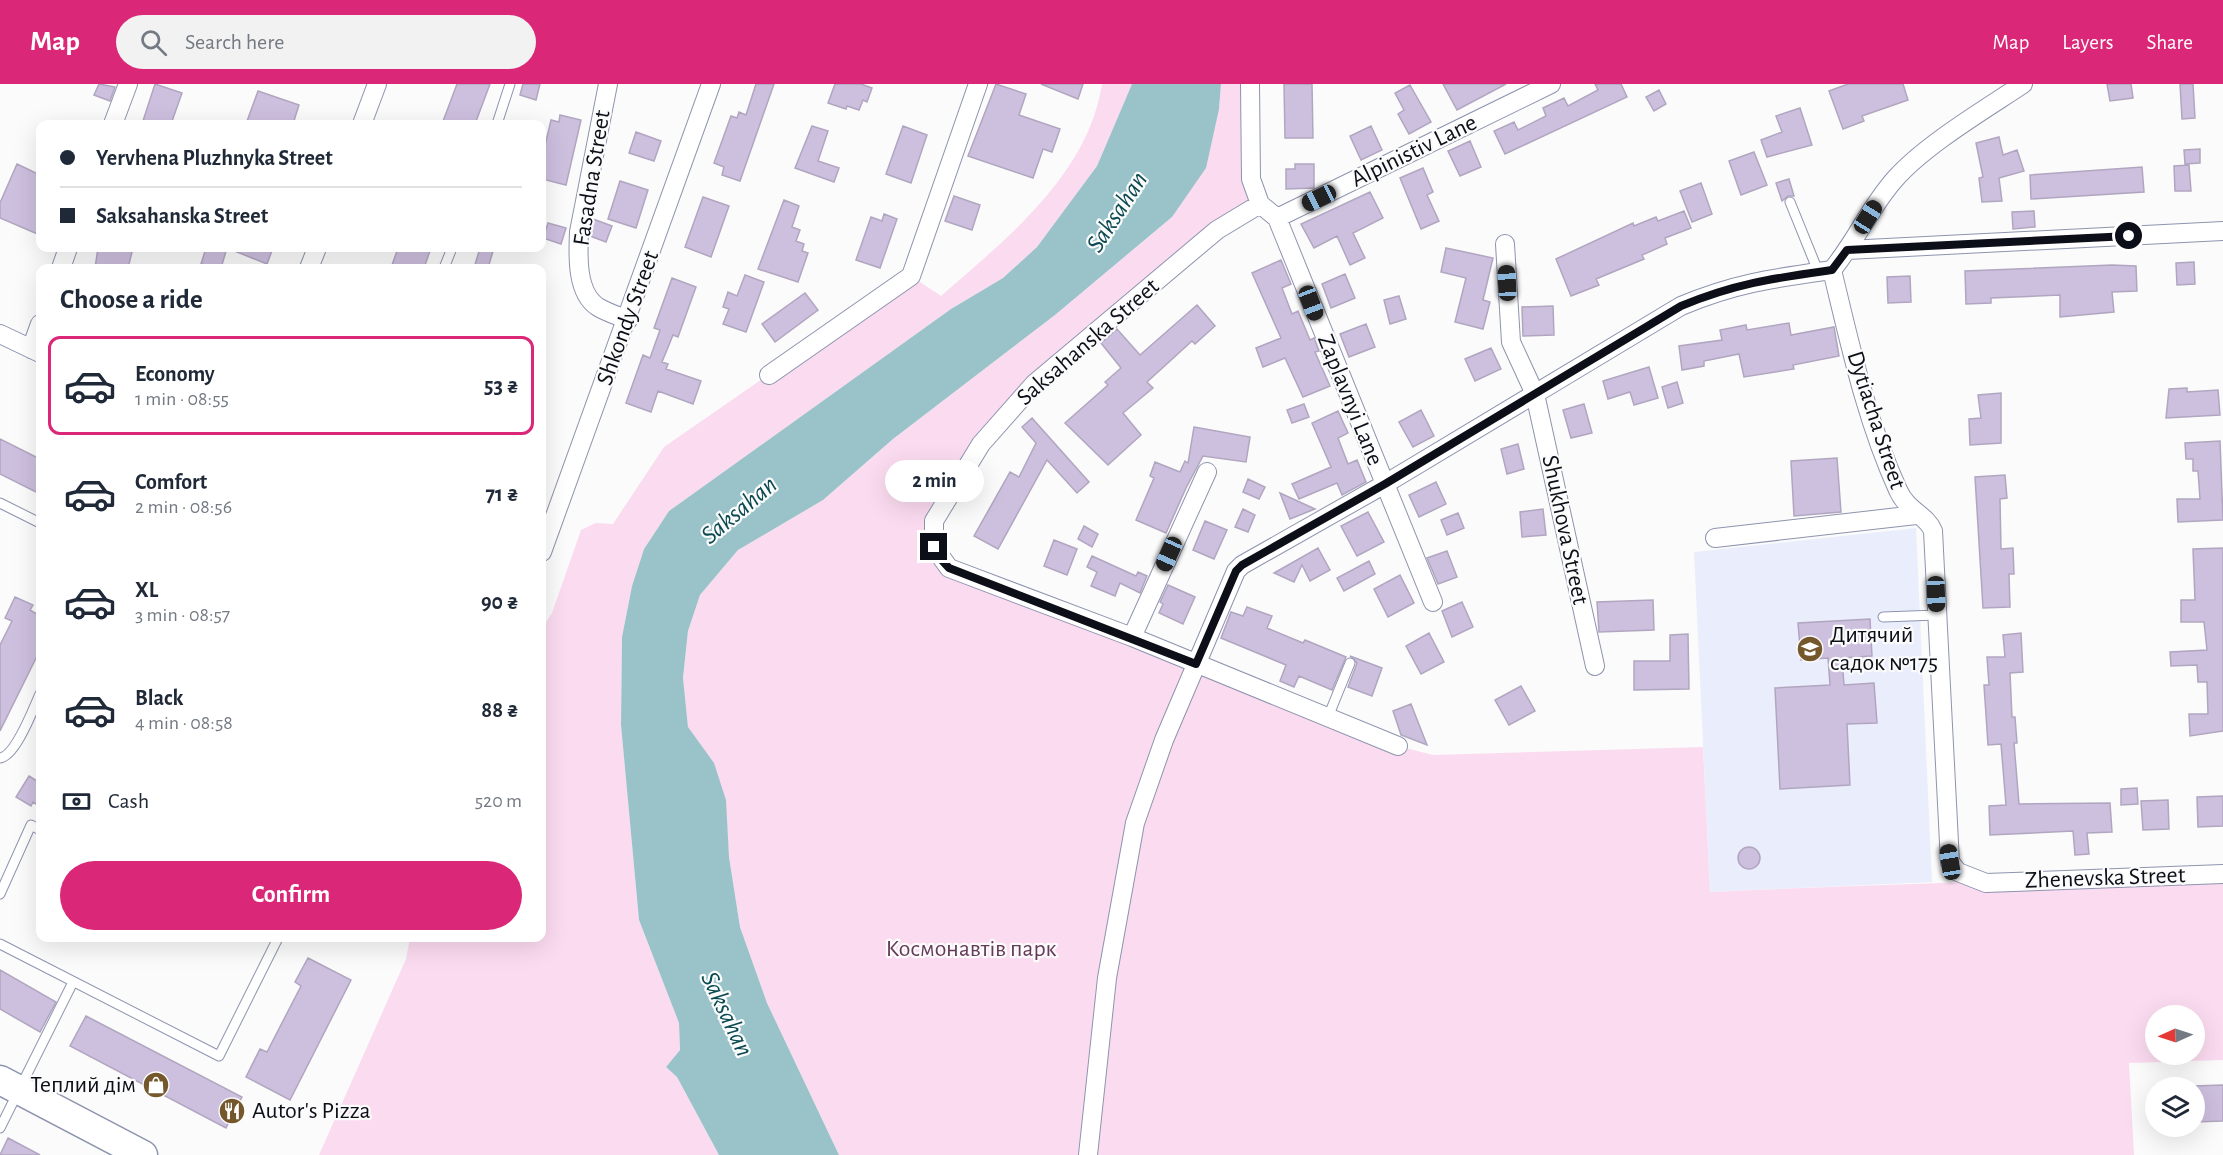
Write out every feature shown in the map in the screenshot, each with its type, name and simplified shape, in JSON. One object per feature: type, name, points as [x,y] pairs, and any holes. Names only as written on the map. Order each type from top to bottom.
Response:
[{"type":"main road","points":[[10,1085],[144,1155]]},
{"type":"street","points":[[114,120],[128,84]]},
{"type":"street","points":[[364,120],[377,84]]},
{"type":"street","name":"Fasadna Street","points":[[608,84],[579,232],[578,254],[586,296],[597,306],[628,320]]},
{"type":"street","name":"Shkondy Street","points":[[546,541],[628,320],[711,84]]},
{"type":"street","points":[[769,375],[911,276],[978,84]]},
{"type":"street","points":[[1250,84],[1251,179],[1260,204]]},
{"type":"street","name":"Alpinistiv Lane","points":[[1277,218],[1551,84]]},
{"type":"street","points":[[1088,1155],[1107,978],[1135,823],[1164,740],[1236,571],[1242,565],[1385,484],[1681,306],[1715,292],[1759,279],[1825,271],[1847,250],[1878,200],[1896,177],[1951,133],[2023,84]]},
{"type":"street","name":"Zaplavnyi Lane","points":[[1260,204],[1277,218],[1433,602]]},
{"type":"street","name":"Saksahanska Street","points":[[1260,204],[1217,230],[1034,384],[981,444],[934,521],[934,547],[938,556],[949,568],[1132,637],[1398,746]]},
{"type":"street","points":[[1847,250],[2223,231]]},
{"type":"street","name":"Shukhova Street","points":[[1505,244],[1511,342],[1535,394],[1594,666]]},
{"type":"street","name":"Dytiacha Street","points":[[1825,271],[1872,425],[1899,494],[1916,515],[1930,523],[1933,531],[1947,846],[1950,862],[1958,872],[1986,883]]},
{"type":"street","points":[[0,334],[36,351]]},
{"type":"street","points":[[1132,637],[1207,472]]},
{"type":"street","points":[[1715,538],[1916,515]]},
{"type":"street","name":"Zhenevska Street","points":[[1986,883],[2223,874]]},
{"type":"lane","points":[[498,120],[510,84]]},
{"type":"lane","points":[[1790,202],[1825,271]]},
{"type":"lane","points":[[0,503],[36,521]]},
{"type":"lane","points":[[1883,617],[1937,615]]},
{"type":"lane","points":[[1328,717],[1350,663]]},
{"type":"lane","points":[[0,758],[6,757],[13,749],[36,702]]},
{"type":"lane","points":[[0,894],[31,825],[36,828]]},
{"type":"lane","points":[[0,944],[219,1056],[277,942]]},
{"type":"lane","points":[[0,1128],[10,1085],[73,981]]},
{"type":"shaded area","name":"Дитячий садок №175","points":[[1916,528],[1932,882],[1710,892],[1694,552]]},
{"type":"green space","points":[[1102,84],[1132,84],[1097,166],[1037,247],[1003,278],[951,309],[669,511],[644,549],[632,586],[622,637],[621,725],[639,920],[679,1023],[680,1050],[666,1067],[677,1077],[719,1155],[319,1155],[406,959],[409,942],[546,942],[546,622],[552,613],[581,530],[596,523],[613,524],[664,447],[911,276],[941,296],[992,252],[1041,203],[1062,176],[1080,147],[1094,117]]},
{"type":"green space","name":"Космонавтів парк","points":[[1221,84],[1250,84],[1260,204],[1034,384],[934,521],[938,556],[1398,746],[1433,755],[1703,747],[1710,892],[2223,874],[2223,1060],[2205,1061],[2205,1005],[2145,1005],[2145,1062],[2129,1063],[2134,1155],[839,1155],[767,1003],[740,927],[729,857],[725,800],[688,727],[683,679],[688,631],[700,595],[738,550],[823,500],[893,439],[1055,315],[1172,217],[1219,109]]},
{"type":"water","name":"Saksahan","points":[[1132,84],[1221,84],[1219,109],[1206,168],[1172,217],[1055,315],[893,439],[823,500],[738,550],[700,595],[688,631],[683,678],[688,727],[714,763],[726,800],[729,857],[740,927],[767,1003],[839,1155],[719,1155],[677,1077],[666,1067],[680,1050],[679,1023],[639,920],[621,725],[622,637],[632,586],[644,549],[669,511],[951,309],[1003,278],[1037,247],[1097,166]]},
{"type":"building","points":[[99,84],[115,87],[110,101],[94,95]]},
{"type":"building","points":[[155,84],[182,93],[172,120],[143,120]]},
{"type":"building","points":[[457,84],[490,84],[476,120],[444,120]]},
{"type":"building","points":[[523,84],[540,84],[536,100],[520,95]]},
{"type":"building","points":[[756,84],[774,84],[740,181],[722,175],[724,167],[714,163],[731,116],[737,118],[739,112],[746,115]]},
{"type":"building","points":[[835,84],[861,84],[872,88],[867,102],[863,100],[859,110],[847,106],[846,109],[828,103]]},
{"type":"building","points":[[996,84],[1026,94],[1019,115],[1060,129],[1052,152],[1043,149],[1033,178],[968,156]]},
{"type":"building","points":[[1041,84],[1083,84],[1078,99]]},
{"type":"building","points":[[1284,84],[1312,84],[1313,138],[1285,138]]},
{"type":"building","points":[[1443,84],[1506,84],[1457,110]]},
{"type":"building","points":[[1595,84],[1621,84],[1627,97],[1505,154],[1494,131],[1514,122],[1518,130],[1546,116],[1543,108],[1564,98],[1568,106],[1598,90]]},
{"type":"building","points":[[1848,84],[1903,84],[1908,100],[1862,116],[1864,121],[1843,129],[1829,91]]},
{"type":"building","points":[[2107,84],[2131,84],[2133,98],[2110,101]]},
{"type":"building","points":[[2180,84],[2193,84],[2195,118],[2182,119]]},
{"type":"building","points":[[1410,85],[1431,122],[1409,134],[1398,114],[1404,110],[1395,93]]},
{"type":"building","points":[[1659,90],[1666,104],[1654,111],[1646,97]]},
{"type":"building","points":[[258,91],[299,105],[294,120],[247,120]]},
{"type":"building","points":[[1800,108],[1812,145],[1767,157],[1761,140],[1782,132],[1776,116]]},
{"type":"building","points":[[560,115],[581,120],[566,185],[546,180],[546,141],[551,120],[559,122]]},
{"type":"building","points":[[812,126],[828,131],[818,161],[839,168],[834,182],[795,168]]},
{"type":"building","points":[[903,126],[927,135],[911,183],[886,174]]},
{"type":"building","points":[[1371,126],[1382,150],[1361,160],[1350,136]]},
{"type":"building","points":[[636,132],[661,141],[654,161],[629,153]]},
{"type":"building","points":[[1999,137],[2003,155],[2017,150],[2024,171],[1999,178],[2002,201],[1982,202],[1979,178],[1983,177],[1976,143]]},
{"type":"building","points":[[1470,141],[1481,167],[1460,176],[1448,151]]},
{"type":"building","points":[[2200,149],[2200,163],[2185,164],[2184,150]]},
{"type":"building","points":[[1754,152],[1767,185],[1741,195],[1729,161]]},
{"type":"building","points":[[17,164],[36,173],[36,233],[0,218],[0,203]]},
{"type":"building","points":[[1295,164],[1314,164],[1314,188],[1286,189],[1286,169],[1295,169]]},
{"type":"building","points":[[2189,165],[2191,191],[2175,191],[2174,166]]},
{"type":"building","points":[[2142,167],[2144,192],[2031,199],[2030,175]]},
{"type":"building","points":[[1423,168],[1433,192],[1427,195],[1439,221],[1421,229],[1400,178]]},
{"type":"building","points":[[1789,179],[1794,196],[1788,196],[1782,201],[1776,183]]},
{"type":"building","points":[[620,181],[648,190],[636,228],[608,219]]},
{"type":"building","points":[[1701,183],[1712,214],[1692,222],[1680,191]]},
{"type":"building","points":[[1370,192],[1383,218],[1353,233],[1365,258],[1350,265],[1337,236],[1314,248],[1301,224]]},
{"type":"building","points":[[954,196],[980,205],[972,230],[945,221]]},
{"type":"building","points":[[703,197],[729,206],[711,257],[685,247]]},
{"type":"building","points":[[784,200],[799,206],[792,227],[800,230],[796,241],[804,244],[802,251],[808,253],[798,282],[758,269]]},
{"type":"building","points":[[1684,211],[1691,228],[1665,238],[1667,244],[1642,255],[1644,259],[1596,279],[1599,285],[1571,296],[1556,259],[1633,223],[1634,226],[1656,217],[1658,221]]},
{"type":"building","points":[[2034,211],[2035,227],[2013,229],[2012,212]]},
{"type":"building","points":[[884,214],[897,219],[880,268],[856,260],[871,217],[882,221]]},
{"type":"building","points":[[593,219],[612,226],[606,242],[590,236]]},
{"type":"building","points":[[548,223],[566,228],[561,244],[546,239]]},
{"type":"building","points":[[1446,248],[1493,258],[1483,300],[1490,302],[1483,329],[1455,322],[1466,278],[1441,272]]},
{"type":"building","points":[[97,252],[132,252],[129,264],[96,264]]},
{"type":"building","points":[[205,252],[226,252],[222,264],[201,264]]},
{"type":"building","points":[[237,252],[272,252],[267,264]]},
{"type":"building","points":[[397,252],[430,252],[425,264],[392,264]]},
{"type":"building","points":[[479,252],[493,252],[489,264],[475,264]]},
{"type":"building","points":[[1281,260],[1291,284],[1282,288],[1292,314],[1298,311],[1310,340],[1314,338],[1319,351],[1315,352],[1330,386],[1303,397],[1285,358],[1263,367],[1256,348],[1281,338],[1252,273]]},
{"type":"building","points":[[2194,262],[2195,284],[2177,285],[2176,263]]},
{"type":"building","points":[[2136,266],[2137,291],[2112,292],[2114,312],[2060,317],[2060,295],[1991,298],[1991,303],[1966,304],[1965,271]]},
{"type":"building","points":[[1345,274],[1355,298],[1331,308],[1322,284]]},
{"type":"building","points":[[745,275],[764,282],[746,332],[723,324],[729,309],[723,307],[728,292],[737,296]]},
{"type":"building","points":[[1910,276],[1911,302],[1888,303],[1887,277]]},
{"type":"building","points":[[672,278],[696,287],[678,337],[673,335],[662,362],[668,364],[666,369],[701,381],[693,404],[658,391],[651,412],[626,403],[643,355],[650,358],[660,330],[654,328]]},
{"type":"building","points":[[805,293],[818,310],[775,342],[762,324]]},
{"type":"building","points":[[1399,296],[1406,319],[1390,324],[1384,300]]},
{"type":"building","points":[[1197,305],[1215,326],[1195,344],[1192,341],[1147,382],[1153,388],[1123,413],[1141,435],[1108,465],[1065,423],[1108,385],[1105,382],[1121,368],[1101,343],[1117,329],[1140,355]]},
{"type":"building","points":[[1553,306],[1554,335],[1523,336],[1522,307]]},
{"type":"building","points":[[1789,323],[1791,335],[1834,327],[1839,356],[1793,365],[1794,369],[1744,377],[1739,354],[1704,361],[1704,366],[1682,370],[1679,346],[1722,340],[1720,330],[1746,325],[1747,330]]},
{"type":"building","points":[[1366,324],[1375,347],[1349,357],[1340,334]]},
{"type":"building","points":[[1491,348],[1501,369],[1475,381],[1465,359]]},
{"type":"building","points":[[1649,367],[1658,398],[1634,405],[1630,392],[1608,399],[1603,381]]},
{"type":"building","points":[[1677,382],[1683,403],[1668,408],[1662,387]]},
{"type":"building","points":[[2187,388],[2187,392],[2218,390],[2220,415],[2166,418],[2169,389]]},
{"type":"building","points":[[2001,393],[2001,443],[1970,445],[1969,419],[1981,418],[1978,395]]},
{"type":"building","points":[[1304,404],[1309,417],[1292,423],[1287,410]]},
{"type":"building","points":[[1584,404],[1592,433],[1571,438],[1563,410]]},
{"type":"building","points":[[1421,410],[1434,436],[1413,447],[1399,422]]},
{"type":"building","points":[[1338,411],[1348,433],[1338,438],[1348,464],[1357,460],[1366,482],[1342,495],[1337,483],[1299,499],[1292,484],[1331,467],[1312,423]]},
{"type":"building","points":[[1032,418],[1089,482],[1077,493],[1047,460],[998,549],[974,536],[1010,472],[1019,477],[1036,443],[1022,427]]},
{"type":"building","points":[[1194,427],[1250,437],[1246,462],[1203,456],[1166,533],[1136,520],[1154,478],[1150,476],[1155,462],[1180,472],[1185,461],[1188,463]]},
{"type":"building","points":[[0,439],[36,457],[36,492],[0,474]]},
{"type":"building","points":[[2220,441],[2223,520],[2178,522],[2177,499],[2200,499],[2198,471],[2193,471],[2193,459],[2186,459],[2185,443]]},
{"type":"building","points":[[1518,444],[1524,469],[1507,474],[1501,449]]},
{"type":"building","points":[[1837,458],[1841,512],[1794,516],[1791,461]]},
{"type":"building","points":[[2005,475],[2007,498],[2000,499],[2001,549],[2013,548],[2014,574],[2009,574],[2010,607],[1983,608],[1975,477]]},
{"type":"building","points":[[1248,479],[1265,487],[1259,499],[1243,492]]},
{"type":"building","points":[[1436,482],[1446,504],[1419,517],[1409,495]]},
{"type":"building","points":[[1280,493],[1315,509],[1290,519]]},
{"type":"building","points":[[1243,509],[1255,515],[1248,532],[1235,527]]},
{"type":"building","points":[[1543,509],[1546,535],[1522,537],[1520,512]]},
{"type":"building","points":[[1368,512],[1384,542],[1357,556],[1341,526]]},
{"type":"building","points":[[1458,513],[1464,528],[1447,535],[1441,520]]},
{"type":"building","points":[[1205,521],[1227,530],[1214,559],[1193,550]]},
{"type":"building","points":[[1084,526],[1098,534],[1092,547],[1078,539]]},
{"type":"building","points":[[1054,540],[1077,549],[1067,575],[1044,566]]},
{"type":"building","points":[[1318,548],[1330,570],[1310,581],[1302,565],[1294,582],[1274,573]]},
{"type":"building","points":[[2223,548],[2223,731],[2190,736],[2189,714],[2208,714],[2207,682],[2198,682],[2197,665],[2171,666],[2170,652],[2207,650],[2204,622],[2181,622],[2181,600],[2195,600],[2193,549]]},
{"type":"building","points":[[1447,551],[1457,577],[1438,584],[1427,558]]},
{"type":"building","points":[[1092,556],[1136,576],[1138,572],[1147,576],[1140,593],[1120,583],[1115,596],[1091,586],[1097,572],[1087,567]]},
{"type":"building","points":[[1369,561],[1375,574],[1344,591],[1337,578]]},
{"type":"building","points":[[1400,575],[1414,603],[1388,617],[1374,589]]},
{"type":"building","points":[[1168,585],[1195,597],[1183,624],[1159,613],[1163,604],[1160,602]]},
{"type":"building","points":[[15,597],[33,605],[30,610],[36,614],[36,658],[0,731],[0,645],[12,621],[5,618]]},
{"type":"building","points":[[1653,600],[1654,630],[1599,632],[1597,602]]},
{"type":"building","points":[[1462,602],[1473,627],[1452,637],[1442,611]]},
{"type":"building","points":[[1247,607],[1272,616],[1267,628],[1303,643],[1305,640],[1346,657],[1332,690],[1299,676],[1294,687],[1280,681],[1286,665],[1221,638],[1231,612],[1243,616]]},
{"type":"building","points":[[1870,619],[1872,656],[1842,658],[1844,685],[1874,683],[1877,723],[1847,724],[1850,785],[1780,789],[1775,688],[1830,685],[1828,658],[1801,660],[1798,623]]},
{"type":"building","points":[[1429,633],[1444,662],[1421,674],[1406,646]]},
{"type":"building","points":[[2021,633],[2023,672],[2010,673],[2012,717],[2015,717],[2017,743],[2014,743],[2019,804],[2110,803],[2112,832],[2087,833],[2089,854],[2075,855],[2073,831],[1990,835],[1989,806],[2006,805],[2001,744],[1988,745],[1984,685],[1989,685],[1987,657],[2005,657],[2003,635]]},
{"type":"building","points":[[1688,634],[1689,689],[1634,690],[1634,661],[1670,661],[1670,635]]},
{"type":"building","points":[[1350,656],[1382,668],[1372,696],[1348,687],[1357,663]]},
{"type":"building","points":[[1521,686],[1535,711],[1509,725],[1495,700]]},
{"type":"building","points":[[1411,704],[1427,745],[1401,735],[1393,711]]},
{"type":"building","points":[[29,776],[36,780],[36,804],[33,802],[31,806],[16,797]]},
{"type":"building","points":[[2137,788],[2138,804],[2121,805],[2121,789]]},
{"type":"building","points":[[2223,796],[2223,826],[2198,827],[2197,797]]},
{"type":"building","points":[[2168,800],[2169,829],[2143,830],[2141,801]]},
{"type":"building","points":[[1749,847],[1757,850],[1760,858],[1757,866],[1749,869],[1741,866],[1738,858],[1741,850]]},
{"type":"building","points":[[308,958],[351,980],[290,1100],[246,1077],[260,1049],[267,1052],[301,986],[295,982]]},
{"type":"building","points":[[0,970],[56,1002],[40,1032],[0,1009]]},
{"type":"building","points":[[86,1016],[242,1097],[226,1128],[70,1046]]},
{"type":"building","points":[[2223,1085],[2223,1121],[2205,1122],[2205,1086]]},
{"type":"building","points":[[8,1138],[40,1155],[0,1155]]},
{"type":"place","name":"Дитячий садок №175","points":[[1810,649]]},
{"type":"place","name":"Теплий дім","points":[[156,1085]]},
{"type":"place","name":"Autor's Pizza","points":[[232,1111]]},
{"type":"route","points":[[934,547],[938,556],[949,568],[1132,637],[1196,664],[1236,571],[1242,565],[1385,484],[1681,306],[1715,292],[1759,279],[1832,270],[1847,250],[2129,236]]}]
